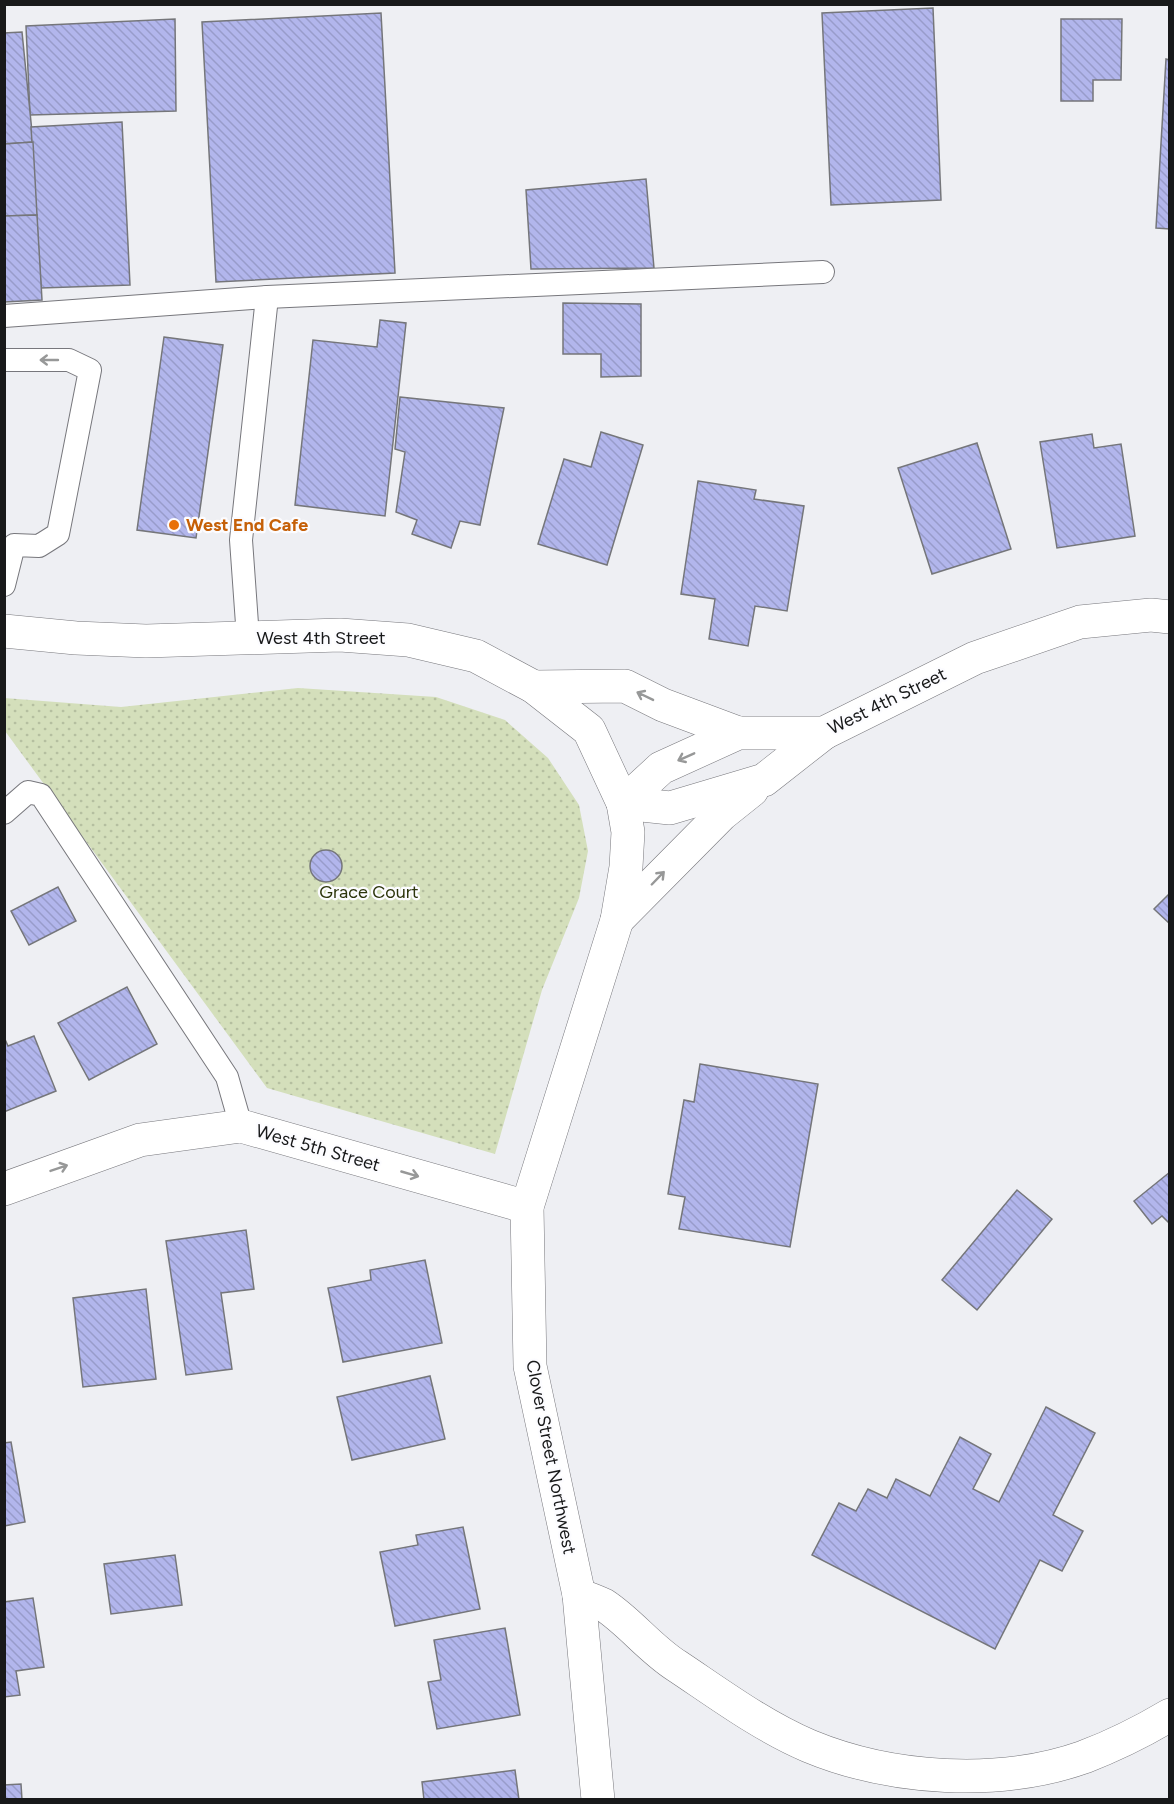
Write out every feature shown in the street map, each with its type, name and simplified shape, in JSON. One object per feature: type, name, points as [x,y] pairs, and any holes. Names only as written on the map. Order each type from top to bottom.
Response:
[{"type":"street","name":"West 4th Street","points":[[4,631],[76,638],[146,641],[340,635],[408,640],[476,656],[534,687],[589,730],[623,803],[661,768],[738,733],[824,733],[975,658],[1080,622],[1151,615],[1170,616]]},
{"type":"street","points":[[534,687],[625,686],[663,705],[738,733]]},
{"type":"street","points":[[617,920],[714,822],[824,733]]},
{"type":"street","points":[[623,803],[670,808],[764,780]]},
{"type":"street","name":"Clover Street Northwest","points":[[598,1800],[579,1595],[530,1366],[527,1207],[617,920],[626,867],[628,832],[623,803]]},
{"type":"street","name":"West 5th Street","points":[[4,1189],[140,1140],[242,1126],[527,1207]]},
{"type":"street","points":[[579,1595],[604,1606],[671,1663],[761,1720],[808,1745],[857,1763],[909,1772],[981,1775],[1034,1769],[1084,1757],[1170,1715]]},
{"type":"lane","points":[[4,316],[267,297],[824,272]]},
{"type":"lane","points":[[248,638],[241,540],[267,297]]},
{"type":"lane","points":[[4,360],[69,360],[90,370],[58,534],[39,546],[9,544],[4,585]]},
{"type":"lane","points":[[4,813],[28,792],[41,795],[227,1077],[242,1126]]},
{"type":"green space","name":"Grace Court","points":[[298,688],[436,697],[505,720],[548,758],[579,805],[588,851],[579,898],[542,990],[495,1154],[267,1088],[5,731],[4,698],[121,707]]},
{"type":"building","points":[[933,8],[941,200],[831,205],[822,13]]},
{"type":"building","points":[[381,13],[395,273],[216,282],[202,22]]},
{"type":"building","points":[[175,19],[176,111],[30,115],[26,26]]},
{"type":"building","points":[[1061,19],[1122,19],[1121,80],[1093,80],[1093,101],[1061,101]]},
{"type":"building","points":[[22,32],[33,142],[4,144],[4,33]]},
{"type":"building","points":[[1166,59],[1170,60],[1170,229],[1156,228]]},
{"type":"building","points":[[122,122],[130,285],[41,288],[31,127]]},
{"type":"building","points":[[33,142],[37,215],[4,216],[4,144]]},
{"type":"building","points":[[646,179],[654,268],[531,269],[526,190]]},
{"type":"building","points":[[37,215],[42,300],[4,302],[4,216]]},
{"type":"building","points":[[563,303],[641,304],[641,376],[601,377],[601,354],[563,354]]},
{"type":"building","points":[[380,320],[406,323],[385,516],[295,505],[313,340],[377,347]]},
{"type":"building","points":[[164,337],[223,345],[196,538],[137,530]]},
{"type":"building","points":[[400,397],[504,408],[480,525],[460,521],[451,548],[412,534],[417,520],[396,512],[405,452],[395,449]]},
{"type":"building","points":[[601,432],[643,445],[607,565],[538,544],[564,459],[591,467]]},
{"type":"building","points":[[1092,434],[1094,448],[1121,444],[1135,536],[1057,548],[1040,442]]},
{"type":"building","points":[[977,443],[1011,549],[932,574],[898,468]]},
{"type":"building","points":[[698,481],[756,490],[754,499],[804,506],[787,611],[755,606],[748,646],[709,639],[715,599],[681,594]]},
{"type":"building","points":[[326,850],[337,855],[342,866],[337,877],[326,882],[315,877],[310,866],[315,855]]},
{"type":"building","points":[[58,887],[76,921],[29,945],[11,911]]},
{"type":"building","points":[[1170,893],[1170,924],[1154,909]]},
{"type":"building","points":[[127,987],[157,1044],[89,1080],[58,1023]]},
{"type":"building","points":[[34,1036],[56,1091],[4,1112],[4,1037],[8,1046]]},
{"type":"building","points":[[700,1064],[818,1084],[790,1247],[679,1229],[685,1197],[668,1194],[684,1100],[694,1102]]},
{"type":"building","points":[[1170,1172],[1170,1224],[1162,1216],[1152,1224],[1134,1201]]},
{"type":"building","points":[[1017,1190],[1052,1219],[977,1310],[942,1280]]},
{"type":"building","points":[[246,1230],[254,1289],[221,1293],[232,1369],[186,1375],[166,1241]]},
{"type":"building","points":[[425,1260],[442,1343],[343,1362],[328,1288],[371,1280],[370,1270]]},
{"type":"building","points":[[146,1289],[156,1379],[83,1387],[73,1298]]},
{"type":"building","points":[[430,1376],[445,1439],[352,1460],[337,1397]]},
{"type":"building","points":[[1046,1407],[1095,1433],[1053,1515],[1083,1531],[1062,1571],[1040,1560],[995,1649],[812,1555],[839,1503],[856,1511],[868,1489],[887,1498],[896,1479],[930,1496],[960,1437],[991,1454],[973,1489],[999,1502]]},
{"type":"building","points":[[11,1442],[25,1522],[4,1526],[4,1443]]},
{"type":"building","points":[[463,1527],[480,1609],[395,1626],[380,1552],[418,1545],[416,1535]]},
{"type":"building","points":[[175,1555],[182,1605],[111,1614],[104,1564]]},
{"type":"building","points":[[33,1598],[44,1667],[16,1671],[20,1695],[4,1697],[4,1602]]},
{"type":"building","points":[[505,1628],[520,1715],[437,1729],[428,1682],[441,1680],[434,1640]]},
{"type":"building","points":[[515,1770],[519,1800],[424,1800],[422,1782]]},
{"type":"building","points":[[21,1784],[22,1800],[4,1800],[4,1785]]},
{"type":"place","name":"West End Cafe","points":[[174,525]]}]
